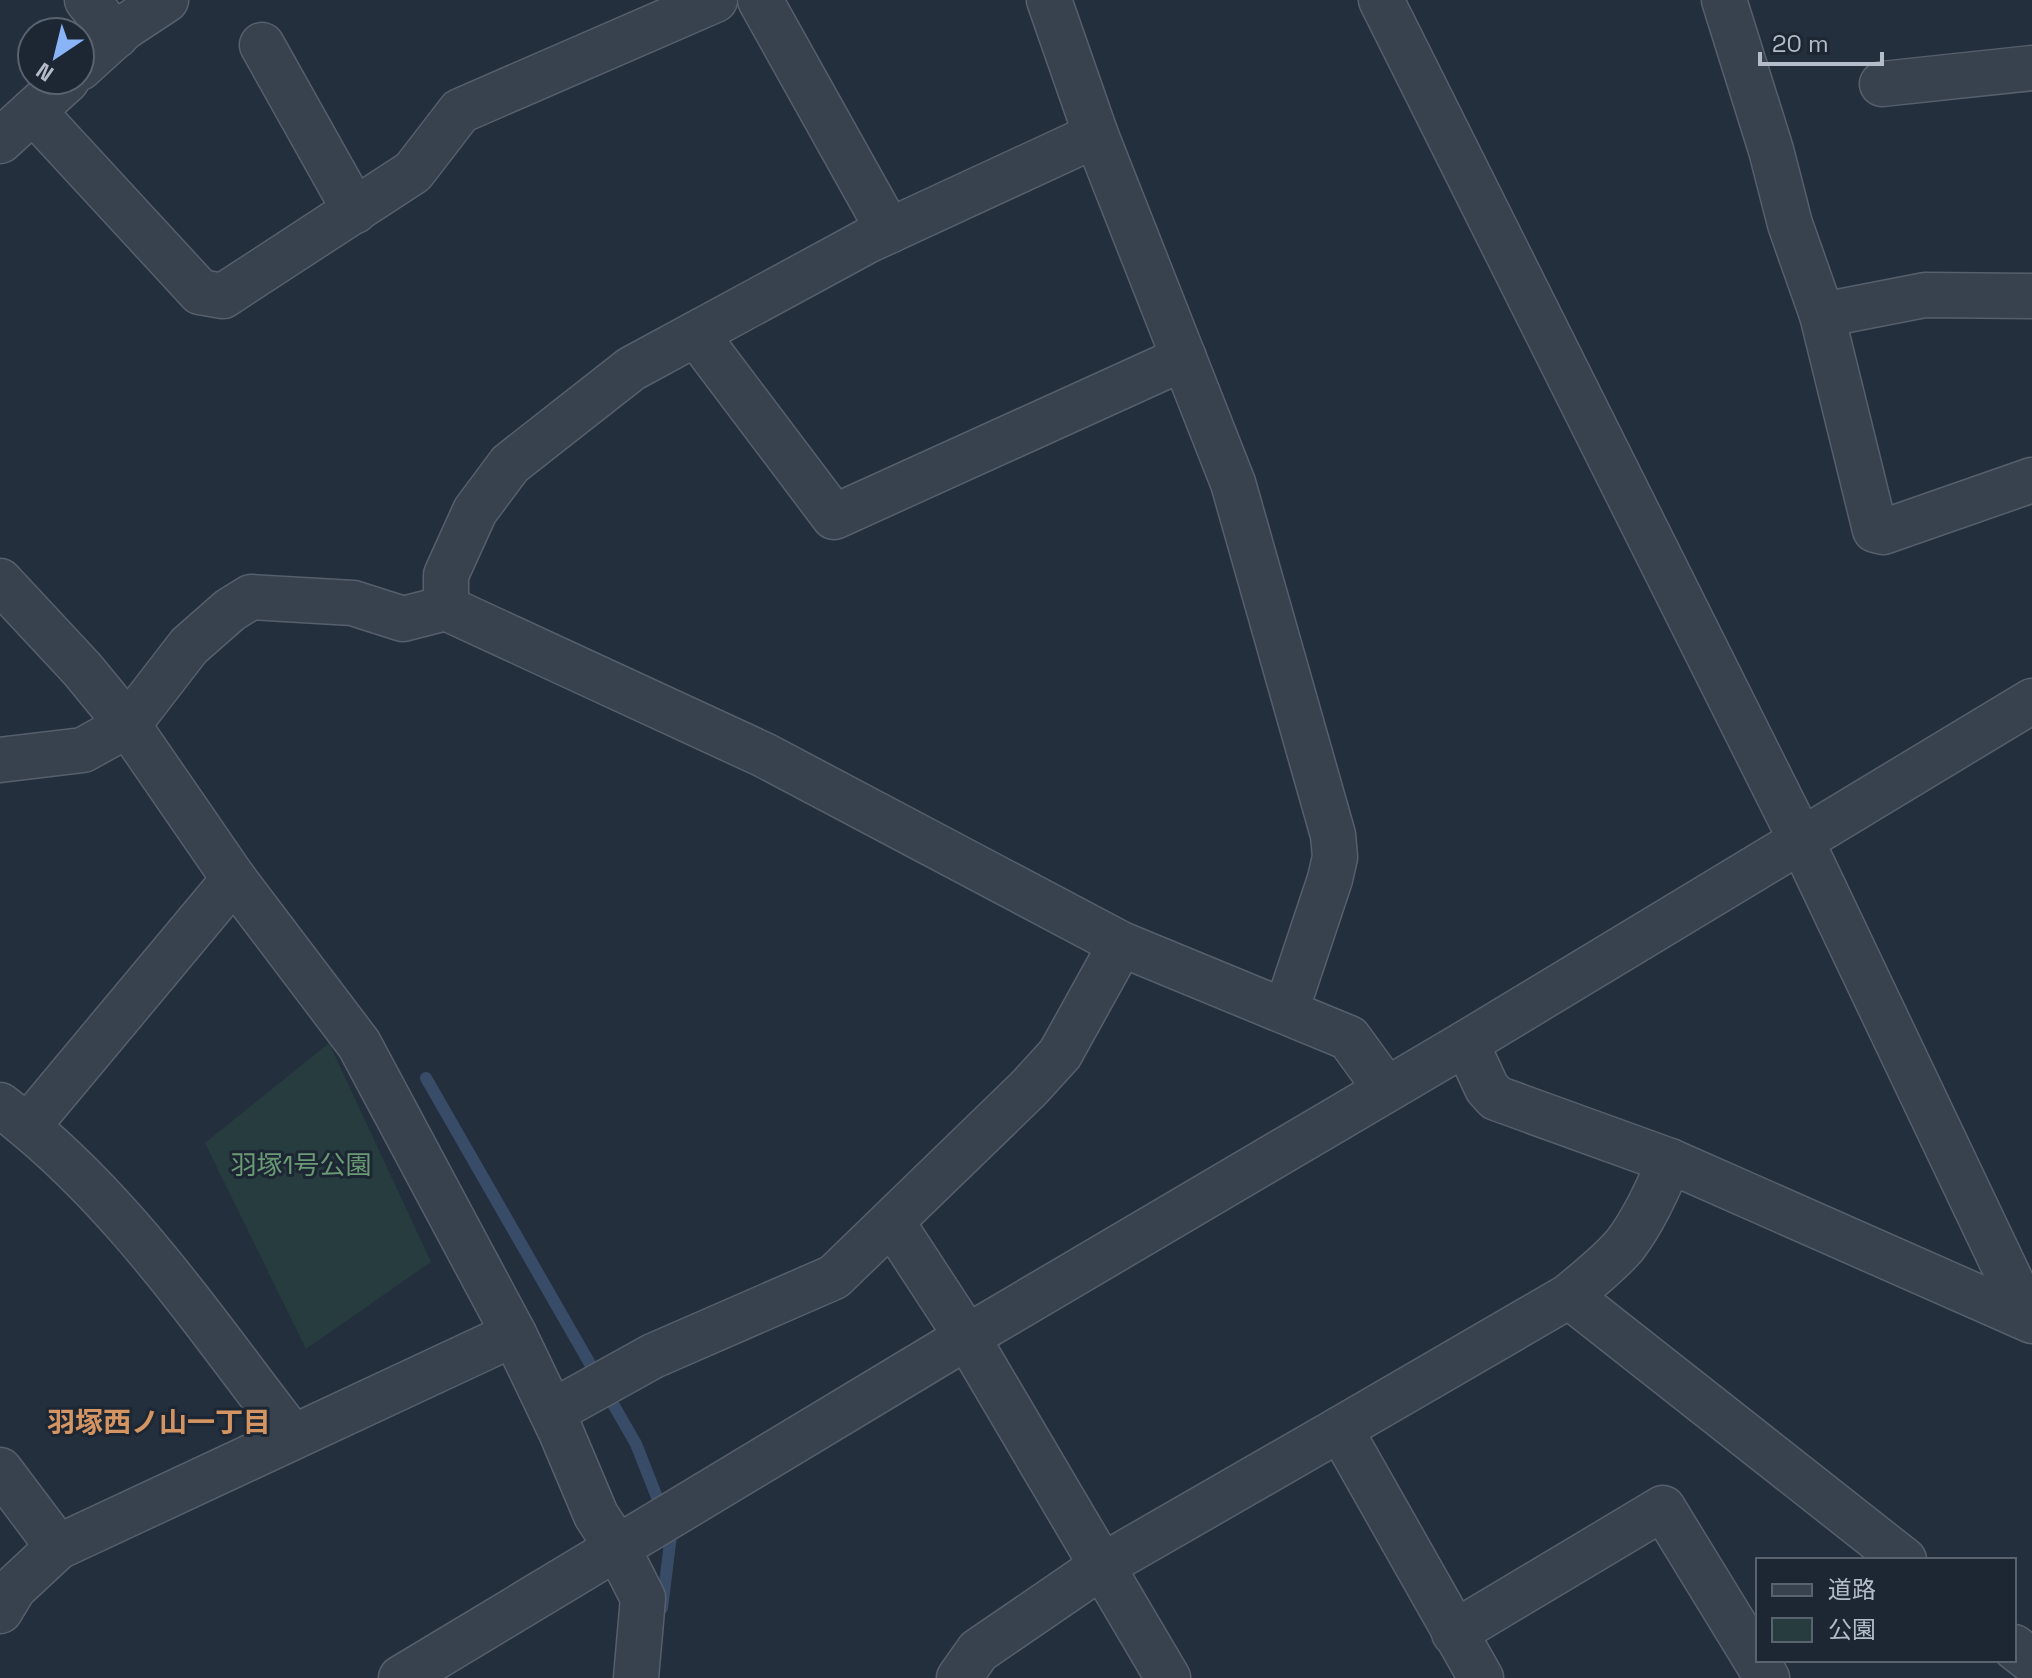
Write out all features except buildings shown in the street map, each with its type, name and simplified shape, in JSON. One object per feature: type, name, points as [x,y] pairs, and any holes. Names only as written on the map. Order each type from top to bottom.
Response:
[{"type":"street","points":[[87,0],[116,36]]},
{"type":"street","points":[[96,54],[166,0]]},
{"type":"street","points":[[33,111],[200,292],[223,296],[413,172],[460,111],[715,0]]},
{"type":"street","points":[[760,0],[889,231]]},
{"type":"street","points":[[1049,0],[1096,135],[1233,483],[1333,835],[1335,857],[1330,879],[1286,1011]]},
{"type":"street","points":[[1381,0],[1801,840],[2030,1319]]},
{"type":"street","points":[[1724,0],[1771,150],[1790,224],[1822,315],[1875,530],[1883,532],[2032,480]]},
{"type":"street","points":[[262,45],[355,211]]},
{"type":"street","points":[[1882,84],[2032,68]]},
{"type":"street","points":[[0,141],[49,96]]},
{"type":"street","points":[[446,608],[446,575],[475,511],[510,464],[631,369],[889,231],[1096,135]]},
{"type":"street","points":[[1822,315],[1925,295],[2032,296]]},
{"type":"street","points":[[696,334],[834,517],[1184,358]]},
{"type":"street","points":[[0,581],[82,669],[128,725],[234,879],[359,1044],[514,1334],[552,1412],[596,1515],[643,1598],[636,1678]]},
{"type":"street","points":[[0,760],[83,750],[128,725],[189,646],[230,610],[251,597],[353,603],[403,619],[446,608],[764,755],[1121,944],[1349,1038],[1386,1089]]},
{"type":"street","points":[[401,1678],[967,1337],[1466,1043],[2032,701]]},
{"type":"street","points":[[234,879],[14,1116],[121,1215],[293,1437]]},
{"type":"street","points":[[552,1412],[653,1356],[834,1277],[1029,1088],[1060,1054],[1121,944]]},
{"type":"street","points":[[1466,1043],[1487,1088],[1496,1098],[1670,1161],[2030,1319]]},
{"type":"street","points":[[959,1678],[978,1651],[1102,1566],[1569,1296],[1624,1245],[1651,1204],[1670,1161]]},
{"type":"street","points":[[892,1222],[967,1337],[1168,1678]]},
{"type":"street","points":[[1569,1296],[1901,1558]]},
{"type":"street","points":[[0,1611],[14,1588],[58,1547],[514,1334]]},
{"type":"street","points":[[1340,1429],[1481,1678]]},
{"type":"street","points":[[0,1470],[58,1547]]},
{"type":"street","points":[[1454,1633],[1663,1508],[1756,1660]]},
{"type":"street","points":[[2016,1649],[2032,1661]]},
{"type":"green space","name":"羽塚1号公園","points":[[329,1043],[431,1262],[306,1349],[205,1143]]},
{"type":"waterway","points":[[426,1078],[636,1444],[662,1510]]},
{"type":"waterway","points":[[662,1608],[671,1535],[668,1527]]},
{"type":"district","name":"羽塚西ノ山一丁目","points":[[159,1422]]}]
